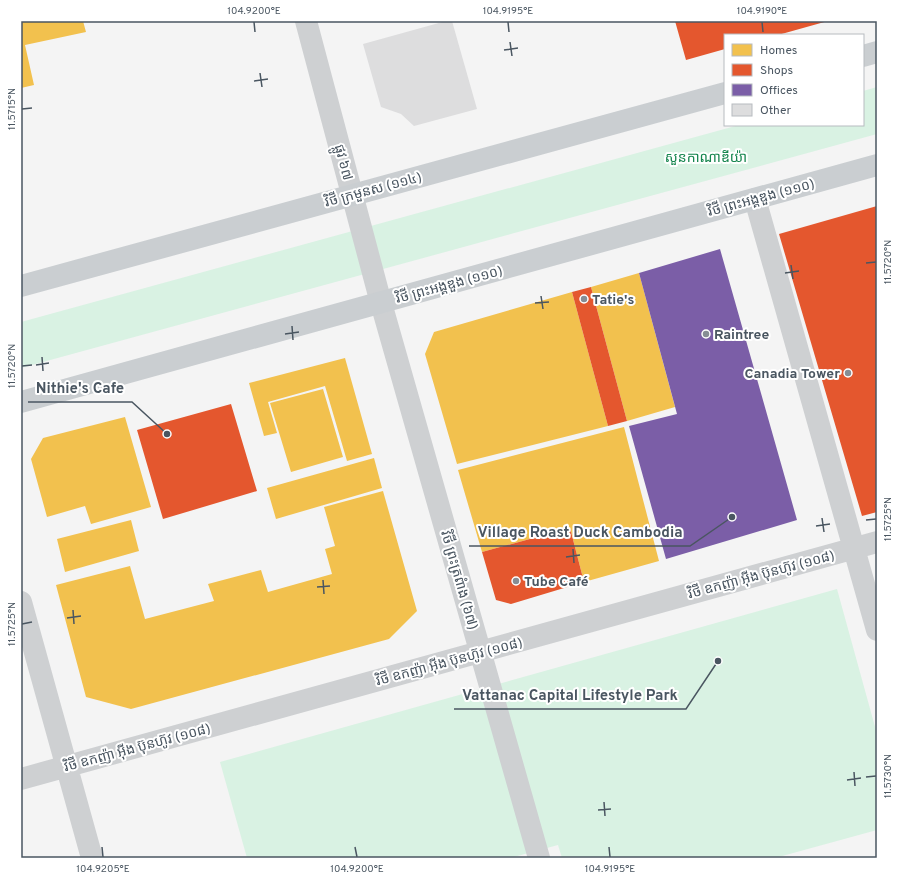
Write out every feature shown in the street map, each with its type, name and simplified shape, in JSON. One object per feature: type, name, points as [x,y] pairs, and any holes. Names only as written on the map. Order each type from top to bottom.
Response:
[{"type":"main road","points":[[864,56],[877,52]]},
{"type":"main road","name":"វិថី ក្រមួនស (១១៤)","points":[[21,286],[724,93]]},
{"type":"main road","name":"វិថី ព្រះអង្គឌួង (១១០)","points":[[21,402],[877,165]]},
{"type":"street","name":"ផ្លូវ ៦៧","points":[[306,21],[381,303]]},
{"type":"street","points":[[755,199],[877,630]]},
{"type":"street","name":"វិថី ព្រះត្រពំាង (៦៧)","points":[[381,303],[539,858]]},
{"type":"street","name":"វិថី ឧកញ៉ា អ៊ីង ប៊ុនហ៊ូវ (១០៨)","points":[[21,779],[877,542]]},
{"type":"street","points":[[21,602],[92,858]]},
{"type":"green space","name":"សួនកាណាឌីយ៉ា","points":[[877,87],[877,134],[21,368],[21,322],[735,126],[864,126],[864,91]]},
{"type":"green space","points":[[837,589],[877,734],[877,830],[775,858],[562,858],[558,845],[510,858],[247,858],[220,762]]},
{"type":"building: Homes","points":[[21,21],[83,21],[86,32],[25,45],[34,85],[21,88]]},
{"type":"building: Homes","points":[[639,273],[675,407],[627,421],[591,287]]},
{"type":"building: Homes","points":[[572,292],[608,426],[457,464],[425,354],[434,332]]},
{"type":"building: Homes","points":[[345,358],[372,454],[347,461],[325,386],[268,402],[277,433],[264,436],[249,383]]},
{"type":"building: Homes","points":[[323,389],[343,457],[291,472],[270,403]]},
{"type":"building: Homes","points":[[125,417],[151,507],[91,524],[85,506],[47,517],[31,459],[43,438]]},
{"type":"building: Homes","points":[[624,427],[659,561],[584,582],[570,528],[482,552],[458,470]]},
{"type":"building: Homes","points":[[374,458],[382,488],[276,519],[267,488]]},
{"type":"building: Homes","points":[[383,491],[417,611],[389,639],[131,709],[86,697],[56,585],[130,566],[145,619],[214,601],[208,584],[261,570],[268,592],[332,574],[325,549],[335,546],[324,507]]},
{"type":"building: Homes","points":[[131,520],[139,551],[65,572],[57,539]]},
{"type":"building: Shops","points":[[675,21],[828,21],[782,34],[724,34],[724,49],[686,60]]},
{"type":"building: Shops","name":"Canadia Tower","points":[[877,206],[877,512],[862,516],[779,234]]},
{"type":"building: Shops","points":[[591,287],[627,421],[608,426],[572,292]]},
{"type":"building: Shops","points":[[231,404],[257,491],[163,519],[137,430]]},
{"type":"building: Shops","points":[[570,528],[584,582],[511,604],[496,600],[482,552]]},
{"type":"building: Offices","points":[[720,249],[797,520],[666,559],[629,426],[677,414],[639,273]]},
{"type":"building: Other","points":[[446,21],[452,21],[477,109],[414,126],[401,114],[381,107],[363,44]]},
{"type":"place","name":"Tatie's","points":[[584,299]]},
{"type":"place","name":"Raintree","points":[[706,334]]},
{"type":"place","name":"Canadia Tower","points":[[848,373]]},
{"type":"place","name":"Nithie's Cafe","points":[[167,434]]},
{"type":"place","name":"Village Roast Duck Cambodia","points":[[732,517]]},
{"type":"place","name":"Tube Café","points":[[516,581]]},
{"type":"place","name":"Vattanac Capital Lifestyle Park","points":[[718,661]]}]
